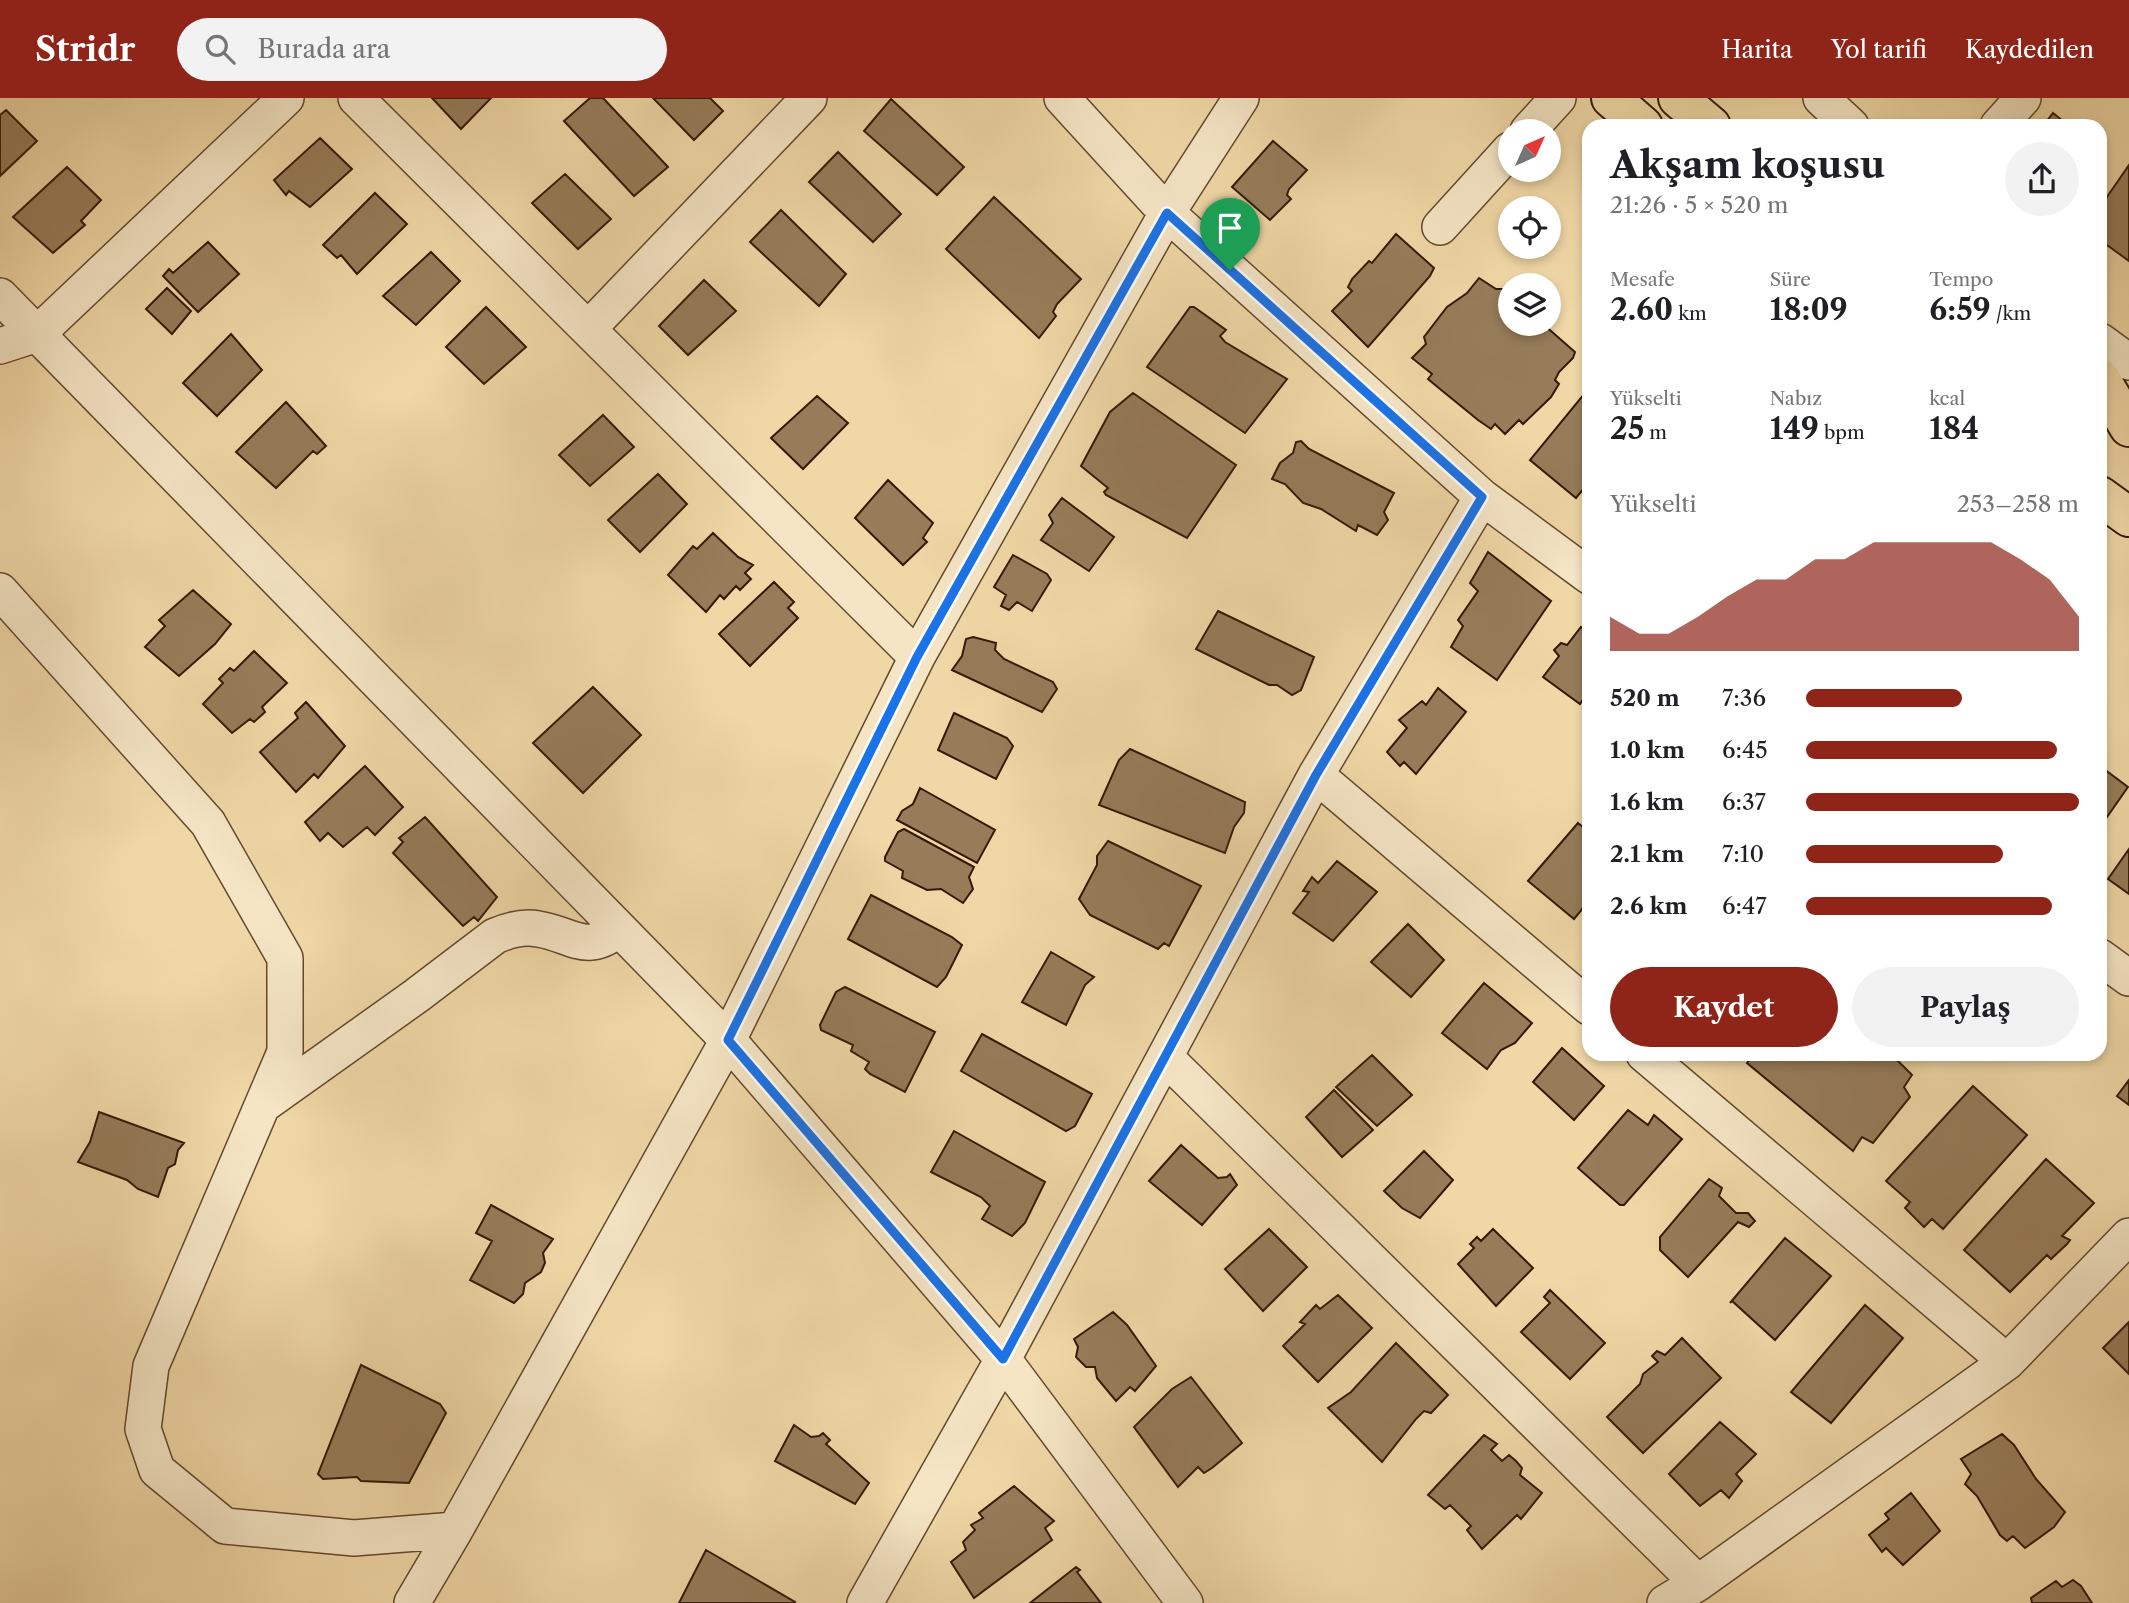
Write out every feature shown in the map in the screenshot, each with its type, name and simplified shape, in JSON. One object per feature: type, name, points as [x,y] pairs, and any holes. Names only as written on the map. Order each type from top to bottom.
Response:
[{"type":"highway","points":[[1611,98],[1635,119]]},
{"type":"highway","points":[[1678,98],[1703,119]]},
{"type":"highway","points":[[2107,390],[2129,427]]},
{"type":"highway","points":[[2107,431],[2129,446]]},
{"type":"highway","points":[[2107,501],[2129,517]]},
{"type":"street","points":[[0,346],[37,334],[286,98]]},
{"type":"street","points":[[356,98],[917,657]]},
{"type":"street","points":[[588,329],[809,98]]},
{"type":"street","points":[[1062,98],[1167,213],[1482,497],[1582,571]]},
{"type":"street","points":[[412,1603],[455,1531],[728,1040],[917,657],[1167,213],[1241,98]]},
{"type":"street","points":[[1539,119],[1558,98]]},
{"type":"street","points":[[1821,98],[1844,119]]},
{"type":"street","points":[[2004,119],[2023,98]]},
{"type":"street","points":[[1440,227],[1498,163]]},
{"type":"street","points":[[0,296],[728,1040],[1003,1359],[1185,1603]]},
{"type":"street","points":[[2107,346],[2129,362]]},
{"type":"street","points":[[865,1603],[1003,1359],[1316,775],[1482,497]]},
{"type":"street","points":[[0,591],[208,823],[285,958],[285,1052],[151,1366],[143,1429],[157,1470],[225,1526],[354,1538],[455,1531]]},
{"type":"street","points":[[1316,775],[1582,1001]]},
{"type":"street","points":[[262,1105],[416,996],[495,936],[509,930],[536,928],[588,943],[599,941],[619,929]]},
{"type":"street","points":[[2107,962],[2129,978]]},
{"type":"street","points":[[1165,1056],[1698,1583]]},
{"type":"street","points":[[1652,1061],[2007,1362]]},
{"type":"street","points":[[1665,1603],[1698,1583],[2007,1362],[2129,1236]]},
{"type":"building","points":[[432,98],[491,98],[461,129]]},
{"type":"building","points":[[590,98],[603,98],[668,167],[634,196],[564,121]]},
{"type":"building","points":[[653,98],[710,98],[723,111],[694,140]]},
{"type":"building","points":[[891,99],[964,167],[937,195],[864,131]]},
{"type":"building","points":[[6,110],[37,141],[0,176],[0,115]]},
{"type":"building","points":[[2053,113],[2060,119],[2048,119]]},
{"type":"building","points":[[320,138],[352,169],[310,207],[289,191],[286,195],[274,180]]},
{"type":"building","points":[[1273,141],[1307,170],[1289,189],[1287,195],[1291,199],[1270,220],[1232,187]]},
{"type":"building","points":[[838,152],[901,214],[873,242],[809,182]]},
{"type":"building","points":[[2129,165],[2129,261],[2107,245],[2107,197]]},
{"type":"building","points":[[67,167],[101,200],[81,221],[85,225],[53,253],[13,217]]},
{"type":"building","points":[[565,174],[611,219],[578,249],[532,203]]},
{"type":"building","points":[[375,193],[407,224],[357,274],[341,255],[337,258],[323,245]]},
{"type":"building","points":[[994,197],[1081,279],[1057,304],[1053,312],[1056,316],[1039,338],[946,249]]},
{"type":"building","points":[[781,210],[846,274],[819,306],[750,242]]},
{"type":"building","points":[[1396,234],[1434,268],[1368,347],[1332,311],[1352,291],[1348,287],[1352,279],[1369,261],[1372,263]]},
{"type":"building","points":[[208,242],[239,274],[198,312],[163,276],[169,269],[173,273]]},
{"type":"building","points":[[431,252],[460,281],[416,325],[383,296]]},
{"type":"building","points":[[1479,278],[1498,289],[1498,336],[1557,336],[1575,352],[1573,358],[1559,372],[1555,380],[1559,384],[1551,397],[1523,424],[1519,420],[1505,434],[1495,424],[1491,429],[1478,420],[1440,389],[1428,379],[1432,374],[1412,358],[1426,344],[1424,337],[1447,307],[1467,293]]},
{"type":"building","points":[[704,280],[736,311],[688,355],[659,326]]},
{"type":"building","points":[[167,288],[191,311],[172,334],[146,309]]},
{"type":"building","points":[[486,307],[526,347],[484,384],[446,347]]},
{"type":"building","points":[[1190,307],[1194,307],[1226,330],[1220,336],[1225,342],[1287,379],[1245,433],[1147,367]]},
{"type":"building","points":[[231,334],[262,370],[217,416],[183,383]]},
{"type":"building","points":[[1133,393],[1236,465],[1187,538],[1106,495],[1104,492],[1108,488],[1081,466],[1110,412]]},
{"type":"building","points":[[817,396],[848,423],[803,469],[771,438]]},
{"type":"building","points":[[1582,397],[1582,491],[1576,498],[1530,460]]},
{"type":"building","points":[[286,402],[326,446],[317,454],[313,451],[276,488],[236,452]]},
{"type":"building","points":[[603,415],[634,447],[590,486],[559,455]]},
{"type":"building","points":[[1301,441],[1309,449],[1394,493],[1384,512],[1388,520],[1377,535],[1358,525],[1356,531],[1321,509],[1303,503],[1285,484],[1272,479],[1280,463],[1293,453],[1296,442]]},
{"type":"building","points":[[658,474],[687,504],[640,552],[608,520]]},
{"type":"building","points":[[888,480],[933,523],[923,538],[927,542],[903,565],[855,518]]},
{"type":"building","points":[[1062,498],[1114,537],[1089,571],[1041,540],[1053,523],[1049,515]]},
{"type":"building","points":[[713,533],[738,557],[753,565],[745,573],[751,579],[740,590],[736,586],[724,599],[720,595],[706,612],[668,575],[693,546],[697,549]]},
{"type":"building","points":[[1488,552],[1551,601],[1497,680],[1451,647],[1463,626],[1458,620],[1478,591],[1470,583]]},
{"type":"building","points":[[1013,555],[1047,574],[1051,580],[1032,611],[1017,602],[1009,610],[1001,606],[1006,595],[994,587]]},
{"type":"building","points":[[774,582],[794,602],[788,608],[798,618],[750,666],[719,634]]},
{"type":"building","points":[[193,590],[231,624],[215,644],[179,676],[145,647],[165,626],[159,620]]},
{"type":"building","points":[[1218,611],[1314,657],[1301,690],[1292,695],[1277,685],[1269,685],[1196,649]]},
{"type":"building","points":[[1582,628],[1580,704],[1543,677],[1559,656],[1554,650],[1561,643],[1567,645]]},
{"type":"building","points":[[973,637],[996,643],[995,650],[1004,659],[1053,682],[1057,689],[1042,712],[952,670],[962,656],[966,639]]},
{"type":"building","points":[[254,651],[287,683],[262,707],[265,712],[254,722],[250,719],[232,733],[203,704],[223,683],[219,679],[230,668],[234,671]]},
{"type":"building","points":[[593,687],[641,735],[583,793],[533,743]]},
{"type":"building","points":[[1438,688],[1466,712],[1416,774],[1404,762],[1400,766],[1387,752],[1407,728],[1399,720],[1422,701],[1426,705]]},
{"type":"building","points":[[306,702],[345,746],[318,778],[314,774],[296,792],[260,752],[298,718],[295,713]]},
{"type":"building","points":[[954,713],[1007,738],[1013,746],[996,779],[938,750]]},
{"type":"building","points":[[1130,749],[1245,802],[1244,813],[1234,827],[1225,853],[1099,805],[1119,760]]},
{"type":"building","points":[[365,766],[403,807],[375,835],[367,827],[343,847],[328,833],[320,841],[305,822]]},
{"type":"building","points":[[2107,771],[2128,787],[2107,817]]},
{"type":"building","points":[[920,788],[995,830],[977,863],[897,820],[902,811],[913,804]]},
{"type":"building","points":[[425,817],[497,897],[478,921],[474,917],[463,926],[393,853],[403,842],[399,838]]},
{"type":"building","points":[[1578,823],[1582,826],[1582,909],[1574,919],[1528,881]]},
{"type":"building","points":[[904,829],[974,867],[969,877],[973,889],[963,903],[941,889],[927,890],[902,878],[903,871],[885,861],[898,832]]},
{"type":"building","points":[[1108,841],[1201,886],[1169,946],[1164,943],[1158,949],[1090,915],[1079,899],[1097,865],[1097,856]]},
{"type":"building","points":[[2129,849],[2129,894],[2108,879]]},
{"type":"building","points":[[1337,861],[1377,892],[1333,941],[1293,913],[1309,892],[1303,891],[1312,877],[1318,883]]},
{"type":"building","points":[[871,895],[952,937],[962,945],[946,977],[937,987],[848,939]]},
{"type":"building","points":[[1408,924],[1444,960],[1411,997],[1371,962]]},
{"type":"building","points":[[1051,952],[1094,977],[1085,985],[1066,1025],[1022,1002]]},
{"type":"building","points":[[1484,983],[1532,1023],[1515,1043],[1501,1050],[1487,1069],[1442,1033]]},
{"type":"building","points":[[845,987],[935,1032],[905,1092],[870,1074],[865,1069],[869,1062],[851,1051],[853,1045],[821,1030],[820,1025],[836,992]]},
{"type":"building","points":[[982,1034],[1092,1094],[1075,1126],[1066,1131],[961,1071]]},
{"type":"building","points":[[1562,1048],[1604,1086],[1574,1120],[1533,1082]]},
{"type":"building","points":[[1372,1055],[1412,1095],[1377,1126],[1336,1087]]},
{"type":"building","points":[[1898,1061],[1912,1075],[1904,1087],[1910,1097],[1873,1143],[1862,1137],[1853,1151],[1747,1063]]},
{"type":"building","points":[[2129,1080],[2129,1105],[2117,1096]]},
{"type":"building","points":[[1973,1086],[2027,1135],[1943,1229],[1932,1219],[1924,1227],[1905,1208],[1910,1202],[1886,1181]]},
{"type":"building","points":[[1334,1090],[1373,1130],[1342,1157],[1306,1117]]},
{"type":"building","points":[[1628,1110],[1648,1125],[1654,1115],[1682,1139],[1624,1205],[1620,1205],[1578,1168]]},
{"type":"building","points":[[99,1112],[184,1143],[178,1150],[175,1164],[168,1168],[158,1197],[138,1189],[127,1180],[78,1162],[90,1142]]},
{"type":"building","points":[[954,1131],[1045,1182],[1025,1223],[1012,1236],[982,1219],[990,1206],[981,1197],[931,1172]]},
{"type":"building","points":[[1181,1145],[1218,1178],[1230,1174],[1237,1185],[1202,1225],[1149,1181]]},
{"type":"building","points":[[1424,1151],[1453,1180],[1420,1218],[1402,1208],[1384,1191]]},
{"type":"building","points":[[2046,1159],[2094,1203],[2062,1236],[2070,1240],[2067,1244],[2051,1259],[2047,1255],[2010,1292],[1964,1250]]},
{"type":"building","points":[[1709,1179],[1722,1188],[1719,1196],[1736,1213],[1748,1213],[1755,1221],[1749,1227],[1738,1222],[1688,1277],[1660,1250],[1660,1237]]},
{"type":"building","points":[[491,1205],[553,1239],[543,1253],[545,1263],[541,1272],[525,1283],[523,1294],[514,1303],[470,1280],[492,1241],[476,1233]]},
{"type":"building","points":[[1269,1229],[1307,1267],[1263,1311],[1225,1269]]},
{"type":"building","points":[[1493,1229],[1533,1268],[1496,1306],[1458,1264],[1474,1248],[1470,1244],[1477,1237],[1481,1241]]},
{"type":"building","points":[[1785,1238],[1831,1276],[1775,1340],[1732,1301],[1730,1303]]},
{"type":"building","points":[[1550,1290],[1605,1343],[1570,1379],[1521,1332],[1550,1303],[1544,1297]]},
{"type":"building","points":[[1338,1295],[1372,1328],[1318,1382],[1283,1346],[1305,1324],[1300,1322],[1316,1305],[1320,1309]]},
{"type":"building","points":[[1865,1305],[1903,1338],[1831,1423],[1791,1392]]},
{"type":"building","points":[[1113,1312],[1127,1325],[1156,1366],[1135,1391],[1130,1387],[1116,1401],[1097,1378],[1095,1367],[1086,1367],[1076,1357],[1078,1347],[1074,1339]]},
{"type":"building","points":[[2129,1322],[2129,1374],[2103,1348]]},
{"type":"building","points":[[1682,1338],[1721,1378],[1643,1453],[1607,1417],[1640,1384],[1643,1374],[1658,1362],[1652,1356],[1657,1351],[1665,1355]]},
{"type":"building","points":[[1396,1343],[1448,1395],[1431,1413],[1424,1411],[1416,1419],[1382,1462],[1328,1408],[1351,1392]]},
{"type":"building","points":[[361,1365],[440,1404],[446,1413],[409,1483],[361,1481],[357,1477],[323,1479],[318,1474]]},
{"type":"building","points":[[1191,1377],[1242,1443],[1204,1473],[1198,1467],[1178,1487],[1134,1427],[1172,1389]]},
{"type":"building","points":[[1720,1422],[1756,1454],[1736,1474],[1742,1481],[1729,1498],[1721,1490],[1700,1506],[1669,1474]]},
{"type":"building","points":[[794,1425],[811,1437],[823,1433],[830,1440],[826,1444],[869,1483],[855,1504],[775,1461]]},
{"type":"building","points":[[2002,1434],[2014,1445],[2036,1479],[2065,1512],[2054,1527],[2025,1548],[2013,1536],[2007,1541],[2000,1535],[1977,1496],[1965,1484],[1971,1474],[1961,1459]]},
{"type":"building","points":[[1484,1435],[1497,1444],[1491,1450],[1502,1461],[1509,1455],[1522,1468],[1520,1475],[1542,1493],[1521,1519],[1517,1515],[1482,1549],[1467,1530],[1471,1526],[1450,1505],[1445,1509],[1428,1495]]},
{"type":"building","points":[[1014,1486],[1054,1521],[1045,1528],[1052,1540],[974,1598],[951,1562],[966,1550],[963,1542],[975,1530],[971,1525],[983,1518],[979,1513]]},
{"type":"building","points":[[1911,1493],[1940,1531],[1903,1565],[1886,1548],[1882,1552],[1869,1535],[1889,1519],[1885,1514]]},
{"type":"building","points":[[706,1550],[795,1602],[679,1603]]},
{"type":"building","points":[[1076,1567],[1101,1603],[1030,1603]]},
{"type":"building","points":[[2073,1580],[2081,1586],[2092,1603],[2032,1603],[2031,1598],[2056,1581],[2062,1587]]},
{"type":"route","points":[[1167,213],[1230,270],[1482,497],[1316,775],[1003,1359],[728,1040],[917,657],[1167,213]]}]
